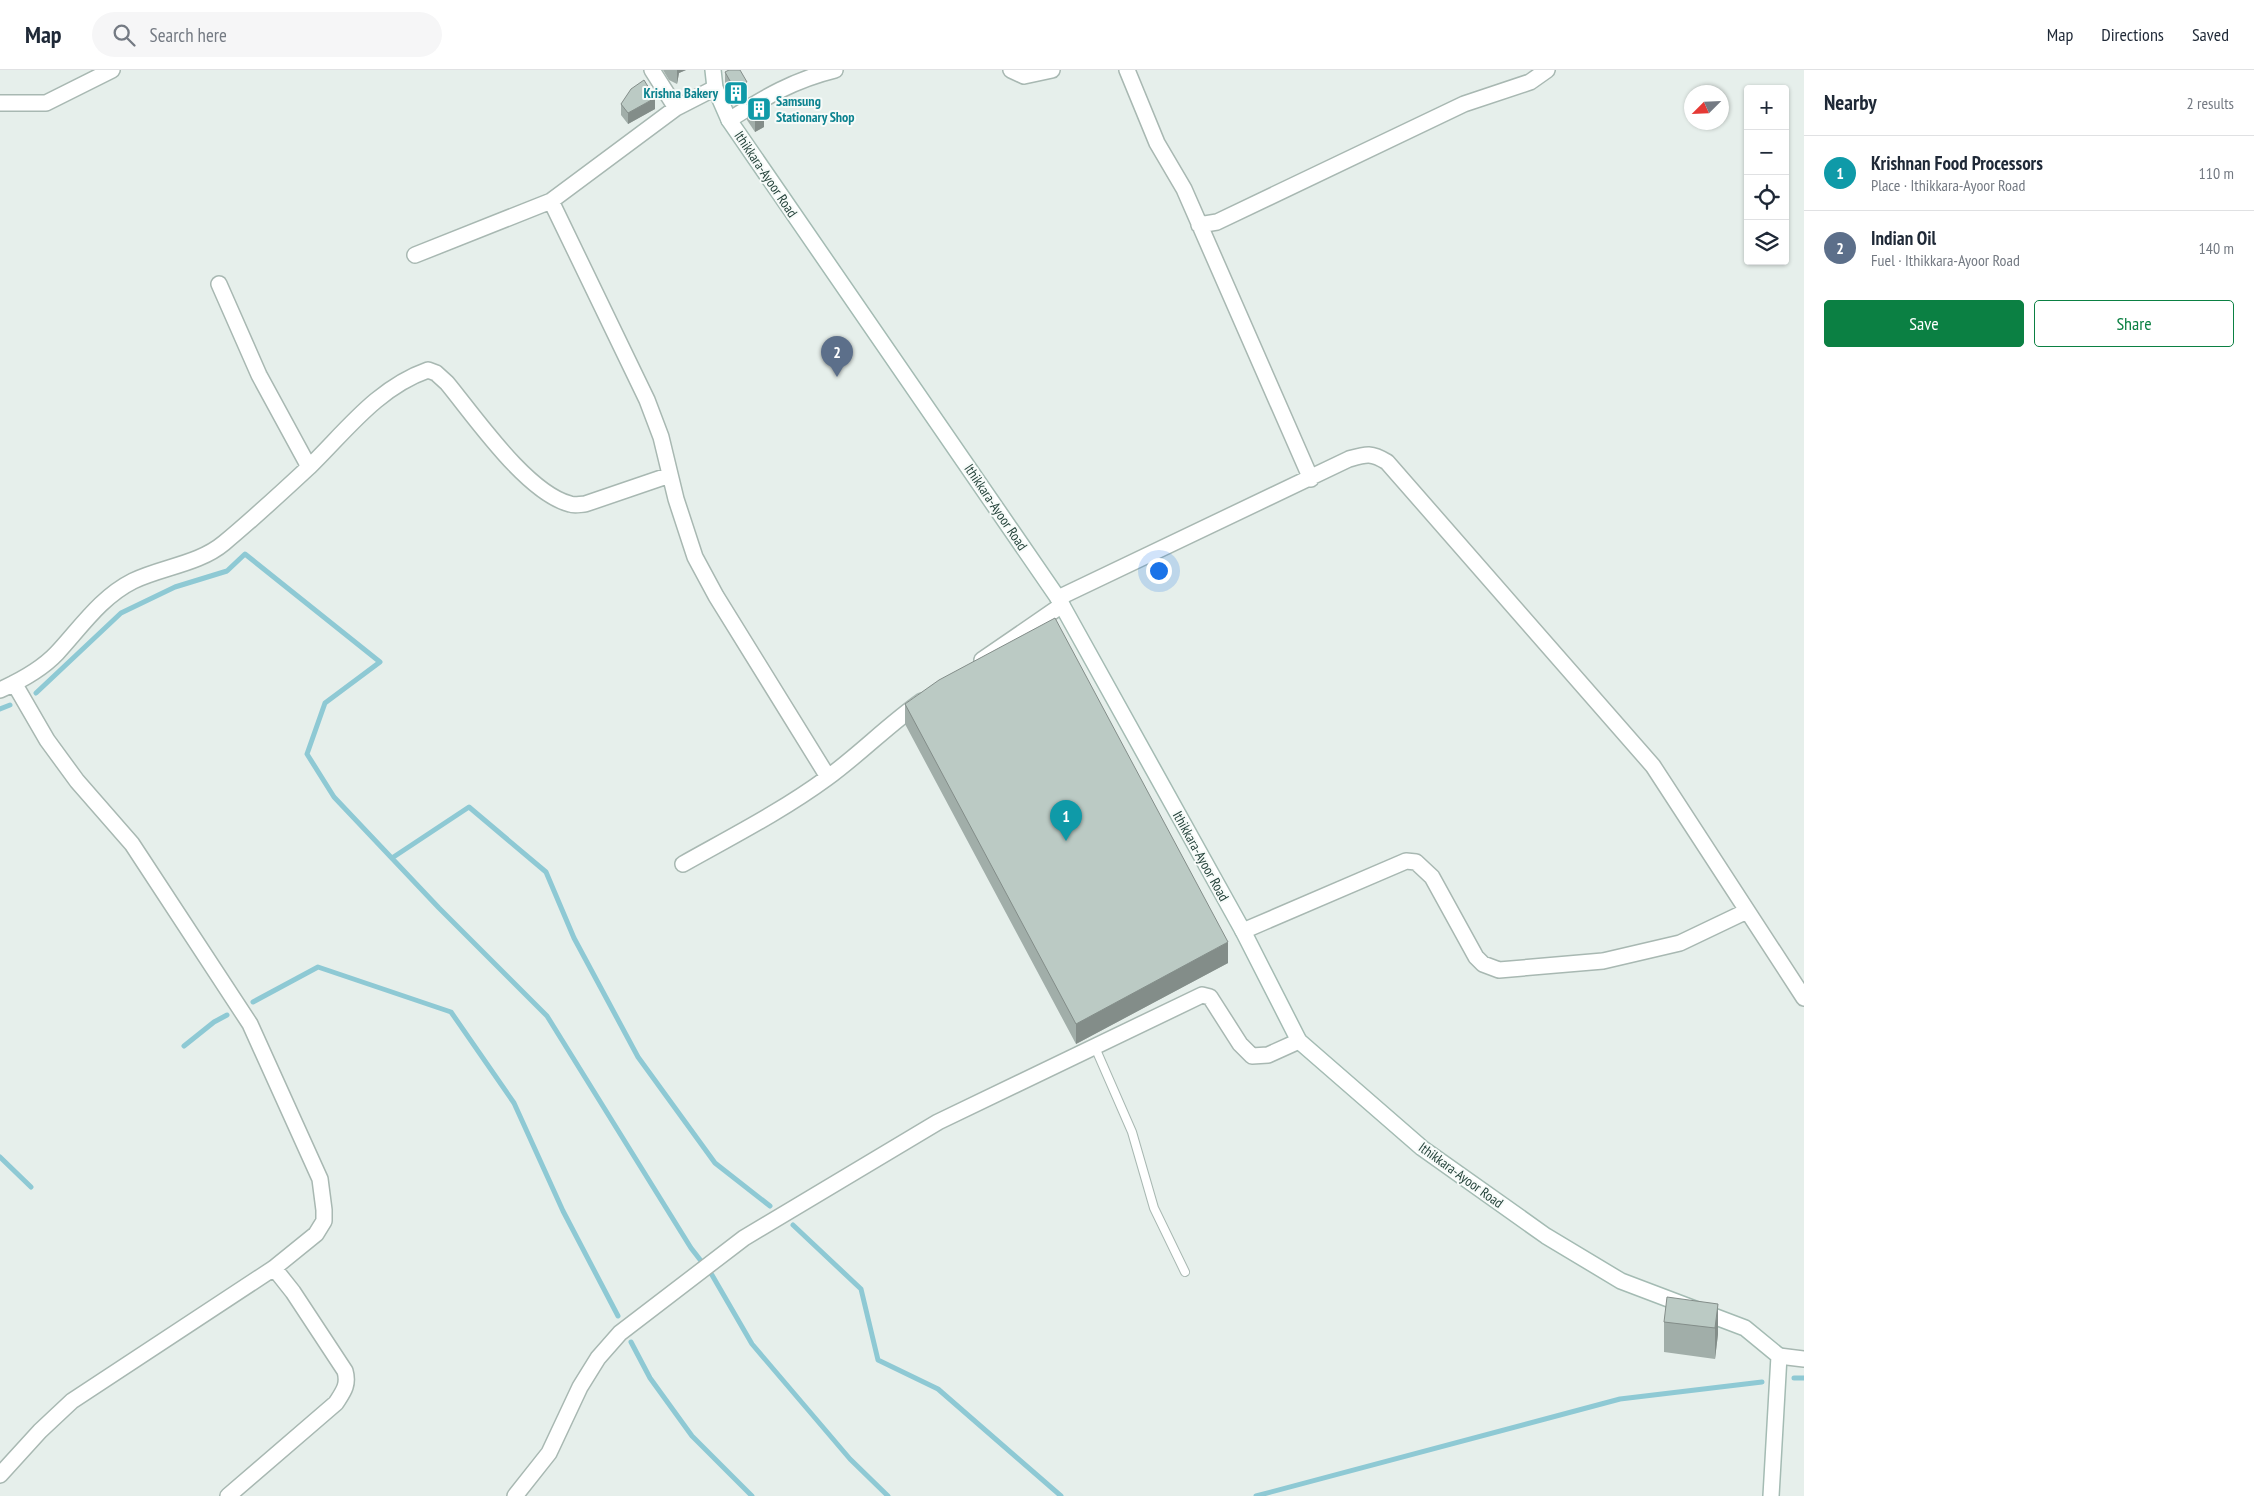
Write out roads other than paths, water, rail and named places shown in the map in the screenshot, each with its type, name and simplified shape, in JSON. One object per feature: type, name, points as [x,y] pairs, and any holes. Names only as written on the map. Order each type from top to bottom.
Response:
[{"type":"street","points":[[0,103],[46,103],[112,70]]},
{"type":"street","points":[[652,70],[676,108]]},
{"type":"street","name":"Ithikkara-Ayoor Road","points":[[712,70],[715,88],[729,120],[1060,602],[1243,931],[1299,1041],[1422,1148],[1546,1236],[1621,1281],[1745,1328],[1778,1356]]},
{"type":"street","points":[[729,120],[776,90],[800,80],[835,70]]},
{"type":"street","points":[[1011,70],[1024,76],[1052,70]]},
{"type":"street","points":[[1127,70],[1157,143],[1184,189],[1311,479]]},
{"type":"street","points":[[1199,224],[1217,222],[1464,104],[1530,82],[1546,70]]},
{"type":"street","points":[[415,256],[550,201],[676,108],[715,88]]},
{"type":"street","points":[[550,201],[647,400],[661,437],[670,475],[695,557],[716,596],[828,777]]},
{"type":"street","points":[[219,284],[259,375],[309,467]]},
{"type":"street","points":[[7,687],[35,671],[56,654],[81,623],[106,600],[133,581],[203,555],[222,544],[309,467],[367,407],[390,389],[428,370],[436,373],[447,383],[523,473],[560,501],[571,505],[585,504],[670,475]]},
{"type":"street","points":[[966,671],[1060,602],[1349,459],[1364,454],[1376,455],[1387,462],[1654,766],[1804,998]]},
{"type":"street","points":[[0,673],[7,687],[77,781],[132,844],[250,1024],[320,1179],[324,1221],[316,1234],[274,1268],[72,1401],[40,1431],[0,1475]]},
{"type":"street","points":[[682,864],[794,801],[828,777],[895,720],[934,693]]},
{"type":"street","points":[[1243,931],[1406,861],[1416,862],[1432,877],[1476,957],[1483,964],[1499,970],[1550,967],[1639,954],[1680,943],[1747,911]]},
{"type":"street","points":[[515,1496],[549,1453],[580,1388],[598,1358],[620,1333],[744,1238],[938,1122],[1202,995],[1210,997],[1240,1044],[1252,1056],[1268,1055],[1299,1041]]},
{"type":"street","points":[[228,1496],[336,1403],[345,1390],[348,1380],[345,1371],[304,1308],[274,1268]]},
{"type":"street","points":[[1771,1496],[1778,1356],[1804,1359]]},
{"type":"lane","points":[[1094,1046],[1132,1132],[1154,1208],[1185,1272]]},
{"type":"waterway","points":[[36,693],[121,613],[175,587],[227,571],[245,554],[380,662],[325,703],[307,754],[334,797],[439,908],[547,1016],[691,1248],[712,1275],[752,1344],[850,1459],[888,1496]]},
{"type":"waterway","points":[[0,709],[10,705]]},
{"type":"waterway","points":[[392,858],[469,807],[546,872],[574,938],[638,1057],[715,1163],[770,1206]]},
{"type":"waterway","points":[[253,1002],[318,967],[451,1012],[514,1103],[563,1211],[618,1316]]},
{"type":"waterway","points":[[184,1046],[214,1022],[227,1015]]},
{"type":"waterway","points":[[0,1157],[31,1187]]},
{"type":"waterway","points":[[793,1225],[861,1289],[878,1360],[938,1389],[1061,1496]]},
{"type":"waterway","points":[[631,1342],[650,1378],[692,1436],[752,1496]]},
{"type":"waterway","points":[[1794,1378],[1804,1378]]},
{"type":"waterway","points":[[1256,1496],[1620,1399],[1762,1382]]},
{"type":"place","name":"Krishna Bakery","points":[[736,93]]},
{"type":"place","name":"Samsung Stationary Shop","points":[[759,109]]},
{"type":"place","name":"Indian Oil","points":[[837,377]]},
{"type":"place","name":"Krishnan Food Processors","points":[[1066,841]]}]
